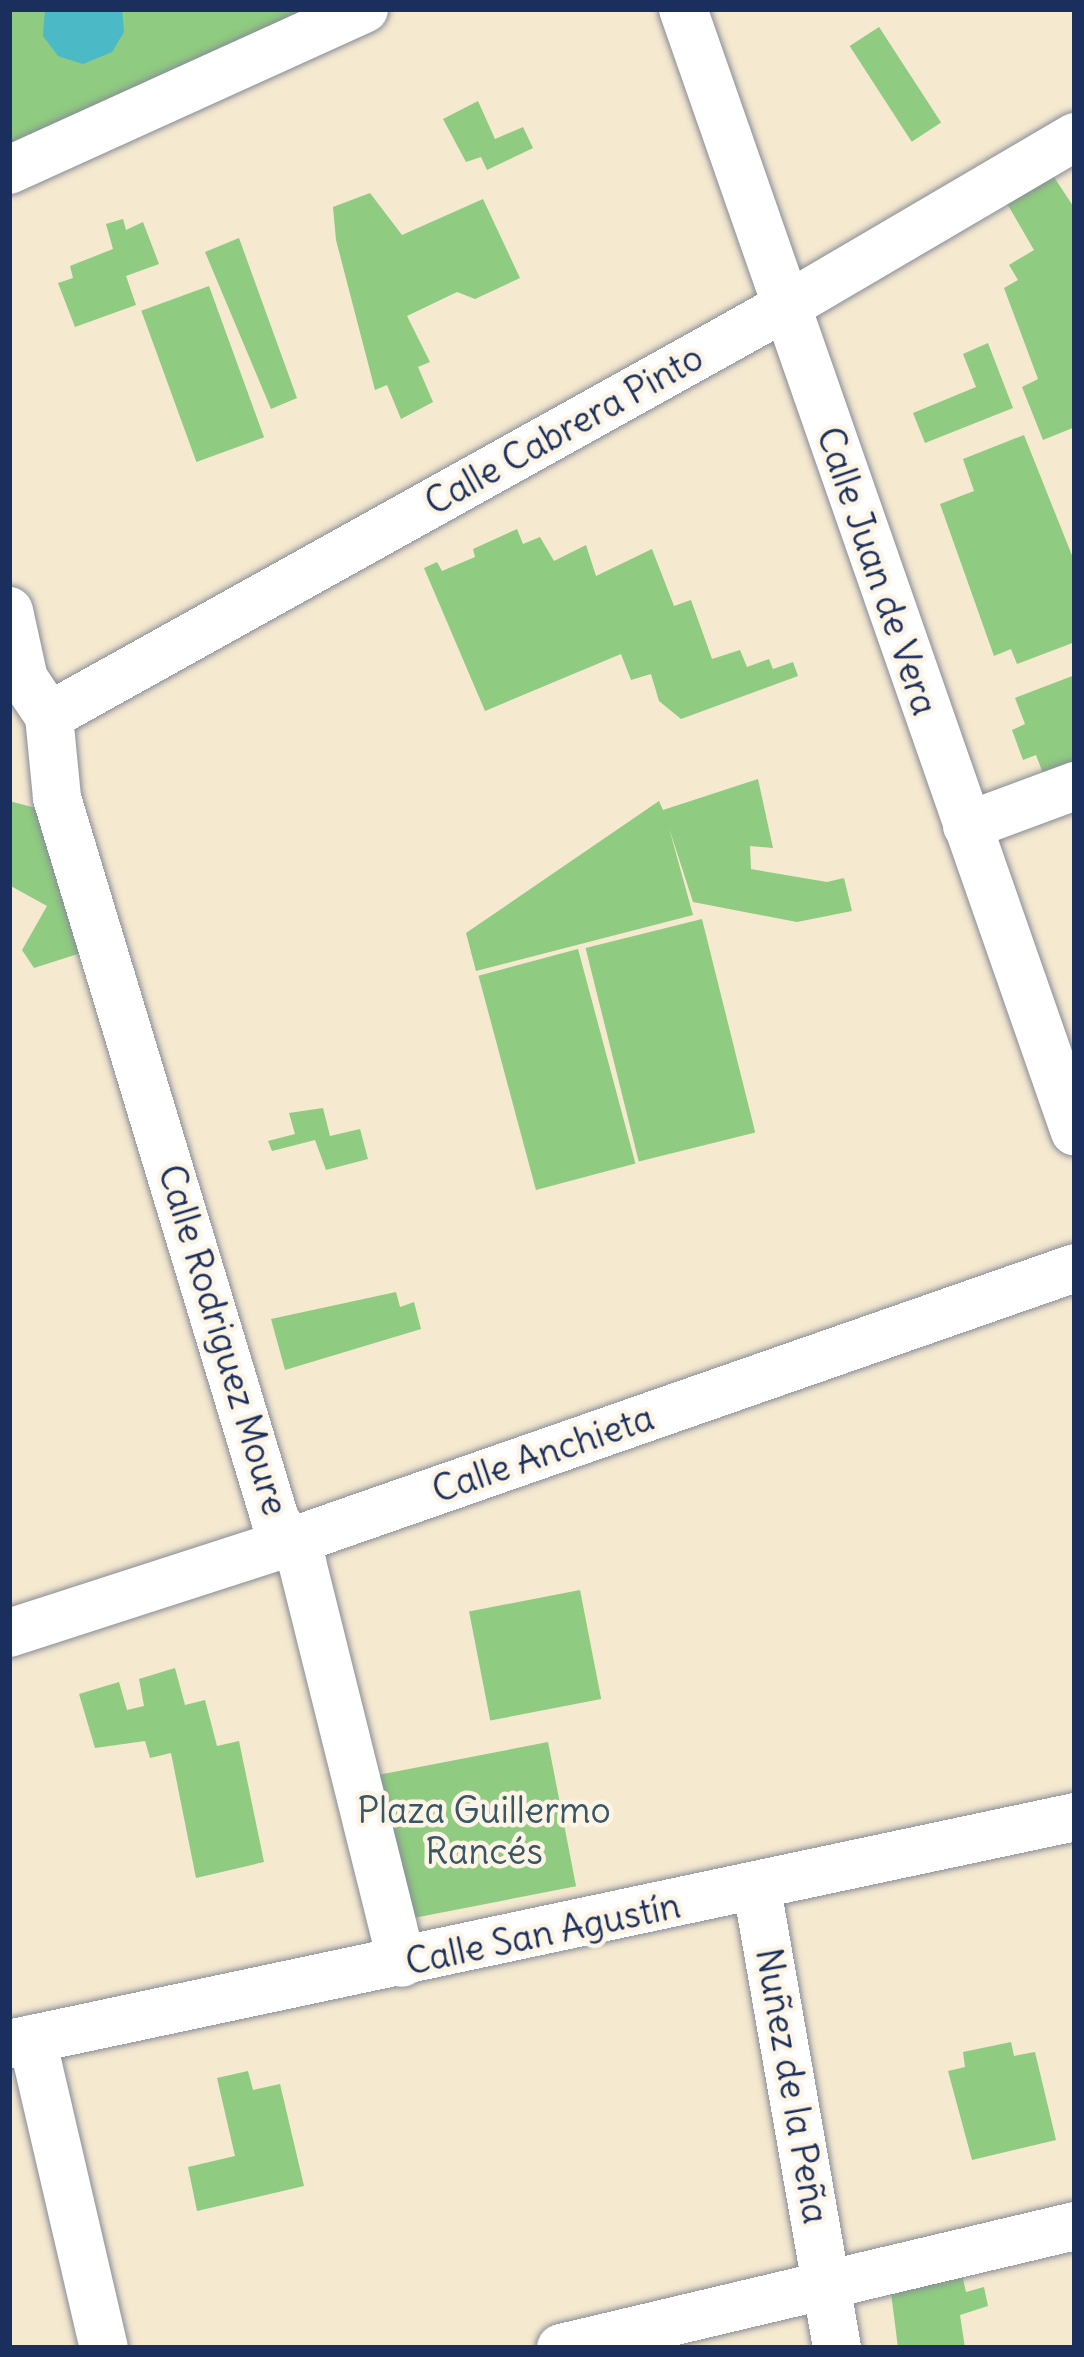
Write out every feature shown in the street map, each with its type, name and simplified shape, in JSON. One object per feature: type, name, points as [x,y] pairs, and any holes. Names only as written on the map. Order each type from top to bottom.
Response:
[{"type":"street","points":[[9,170],[364,9]]},
{"type":"street","name":"Calle Juan de Vera","points":[[683,9],[1075,1132]]},
{"type":"street","name":"Calle Cabrera Pinto","points":[[27,702],[785,307],[1075,137]]},
{"type":"street","name":"Calle Rodriguez Moure","points":[[9,611],[27,702],[30,778],[275,1519],[302,1562],[402,1963]]},
{"type":"street","points":[[967,826],[1075,785]]},
{"type":"street","name":"Calle Anchieta","points":[[9,1633],[290,1542],[1075,1268]]},
{"type":"street","name":"Calle San Agustín","points":[[21,2042],[757,1889],[1075,1817]]},
{"type":"street","name":"Nuñez de la Peña","points":[[757,1889],[837,2348]]},
{"type":"street","points":[[21,2042],[104,2348]]},
{"type":"street","points":[[561,2348],[1075,2226]]},
{"type":"green space","points":[[9,9],[364,9],[9,170]]},
{"type":"green space","points":[[879,27],[941,123],[912,142],[850,46]]},
{"type":"green space","points":[[478,101],[495,139],[523,127],[533,148],[487,170],[481,157],[466,162],[443,119]]},
{"type":"green space","points":[[1052,174],[1075,209],[1075,427],[1043,440],[1022,387],[1038,379],[1004,288],[1018,280],[1009,265],[1034,250],[1005,200]]},
{"type":"green space","points":[[370,193],[402,235],[483,199],[520,278],[475,299],[457,292],[407,316],[430,362],[418,367],[433,402],[401,419],[387,385],[375,390],[336,240],[333,207]]},
{"type":"green space","points":[[123,219],[126,230],[143,222],[159,264],[126,276],[136,305],[75,327],[58,283],[73,278],[70,266],[113,249],[106,224]]},
{"type":"green space","points":[[239,238],[297,398],[271,409],[205,252]]},
{"type":"green space","points":[[209,286],[264,437],[196,462],[141,311]]},
{"type":"green space","points":[[988,343],[1013,408],[925,443],[913,413],[976,387],[963,354]]},
{"type":"green space","points":[[1024,435],[1075,563],[1075,642],[1017,664],[1011,649],[994,656],[940,504],[974,491],[963,459]]},
{"type":"green space","points":[[517,529],[523,544],[540,537],[554,561],[586,545],[596,576],[652,549],[674,606],[691,600],[712,659],[740,650],[747,667],[769,659],[773,669],[793,662],[798,676],[681,719],[659,701],[651,674],[631,680],[621,654],[485,711],[424,568],[437,562],[442,571],[475,557],[473,549]]},
{"type":"green space","points":[[1075,675],[1075,764],[1044,776],[1036,755],[1023,760],[1012,730],[1025,724],[1015,698]]},
{"type":"green space","points":[[758,779],[773,848],[750,846],[751,869],[827,882],[844,878],[852,911],[797,922],[693,902],[669,828],[693,915],[476,971],[466,933],[659,801],[663,810]]},
{"type":"green space","points":[[9,801],[40,809],[84,952],[34,968],[22,950],[47,906],[9,885]]},
{"type":"green space","points":[[702,919],[755,1132],[639,1161],[586,948]]},
{"type":"green space","points":[[578,949],[635,1163],[536,1190],[479,976]]},
{"type":"green space","points":[[323,1108],[330,1136],[360,1129],[368,1159],[326,1170],[315,1140],[272,1151],[268,1141],[295,1134],[289,1113]]},
{"type":"green space","points":[[396,1292],[400,1307],[414,1302],[421,1329],[285,1370],[271,1319]]},
{"type":"green space","points":[[580,1590],[601,1699],[490,1721],[469,1612]]},
{"type":"green space","points":[[175,1668],[185,1705],[205,1700],[217,1746],[239,1741],[264,1862],[196,1878],[171,1753],[150,1758],[145,1741],[95,1748],[79,1694],[119,1682],[127,1710],[144,1706],[139,1679]]},
{"type":"green space","name":"Plaza Guillermo Rancés","points":[[548,1742],[576,1886],[403,1920],[375,1776]]},
{"type":"green space","points":[[1011,2042],[1014,2056],[1035,2052],[1056,2140],[972,2160],[948,2071],[965,2067],[963,2052]]},
{"type":"green space","points":[[248,2071],[253,2090],[280,2084],[304,2186],[197,2211],[188,2167],[235,2156],[217,2078]]},
{"type":"green space","points":[[961,2270],[966,2292],[984,2287],[988,2306],[960,2315],[965,2348],[898,2348],[890,2285]]},
{"type":"water","points":[[45,9],[122,9],[124,32],[112,52],[83,64],[58,56],[43,36]]}]
